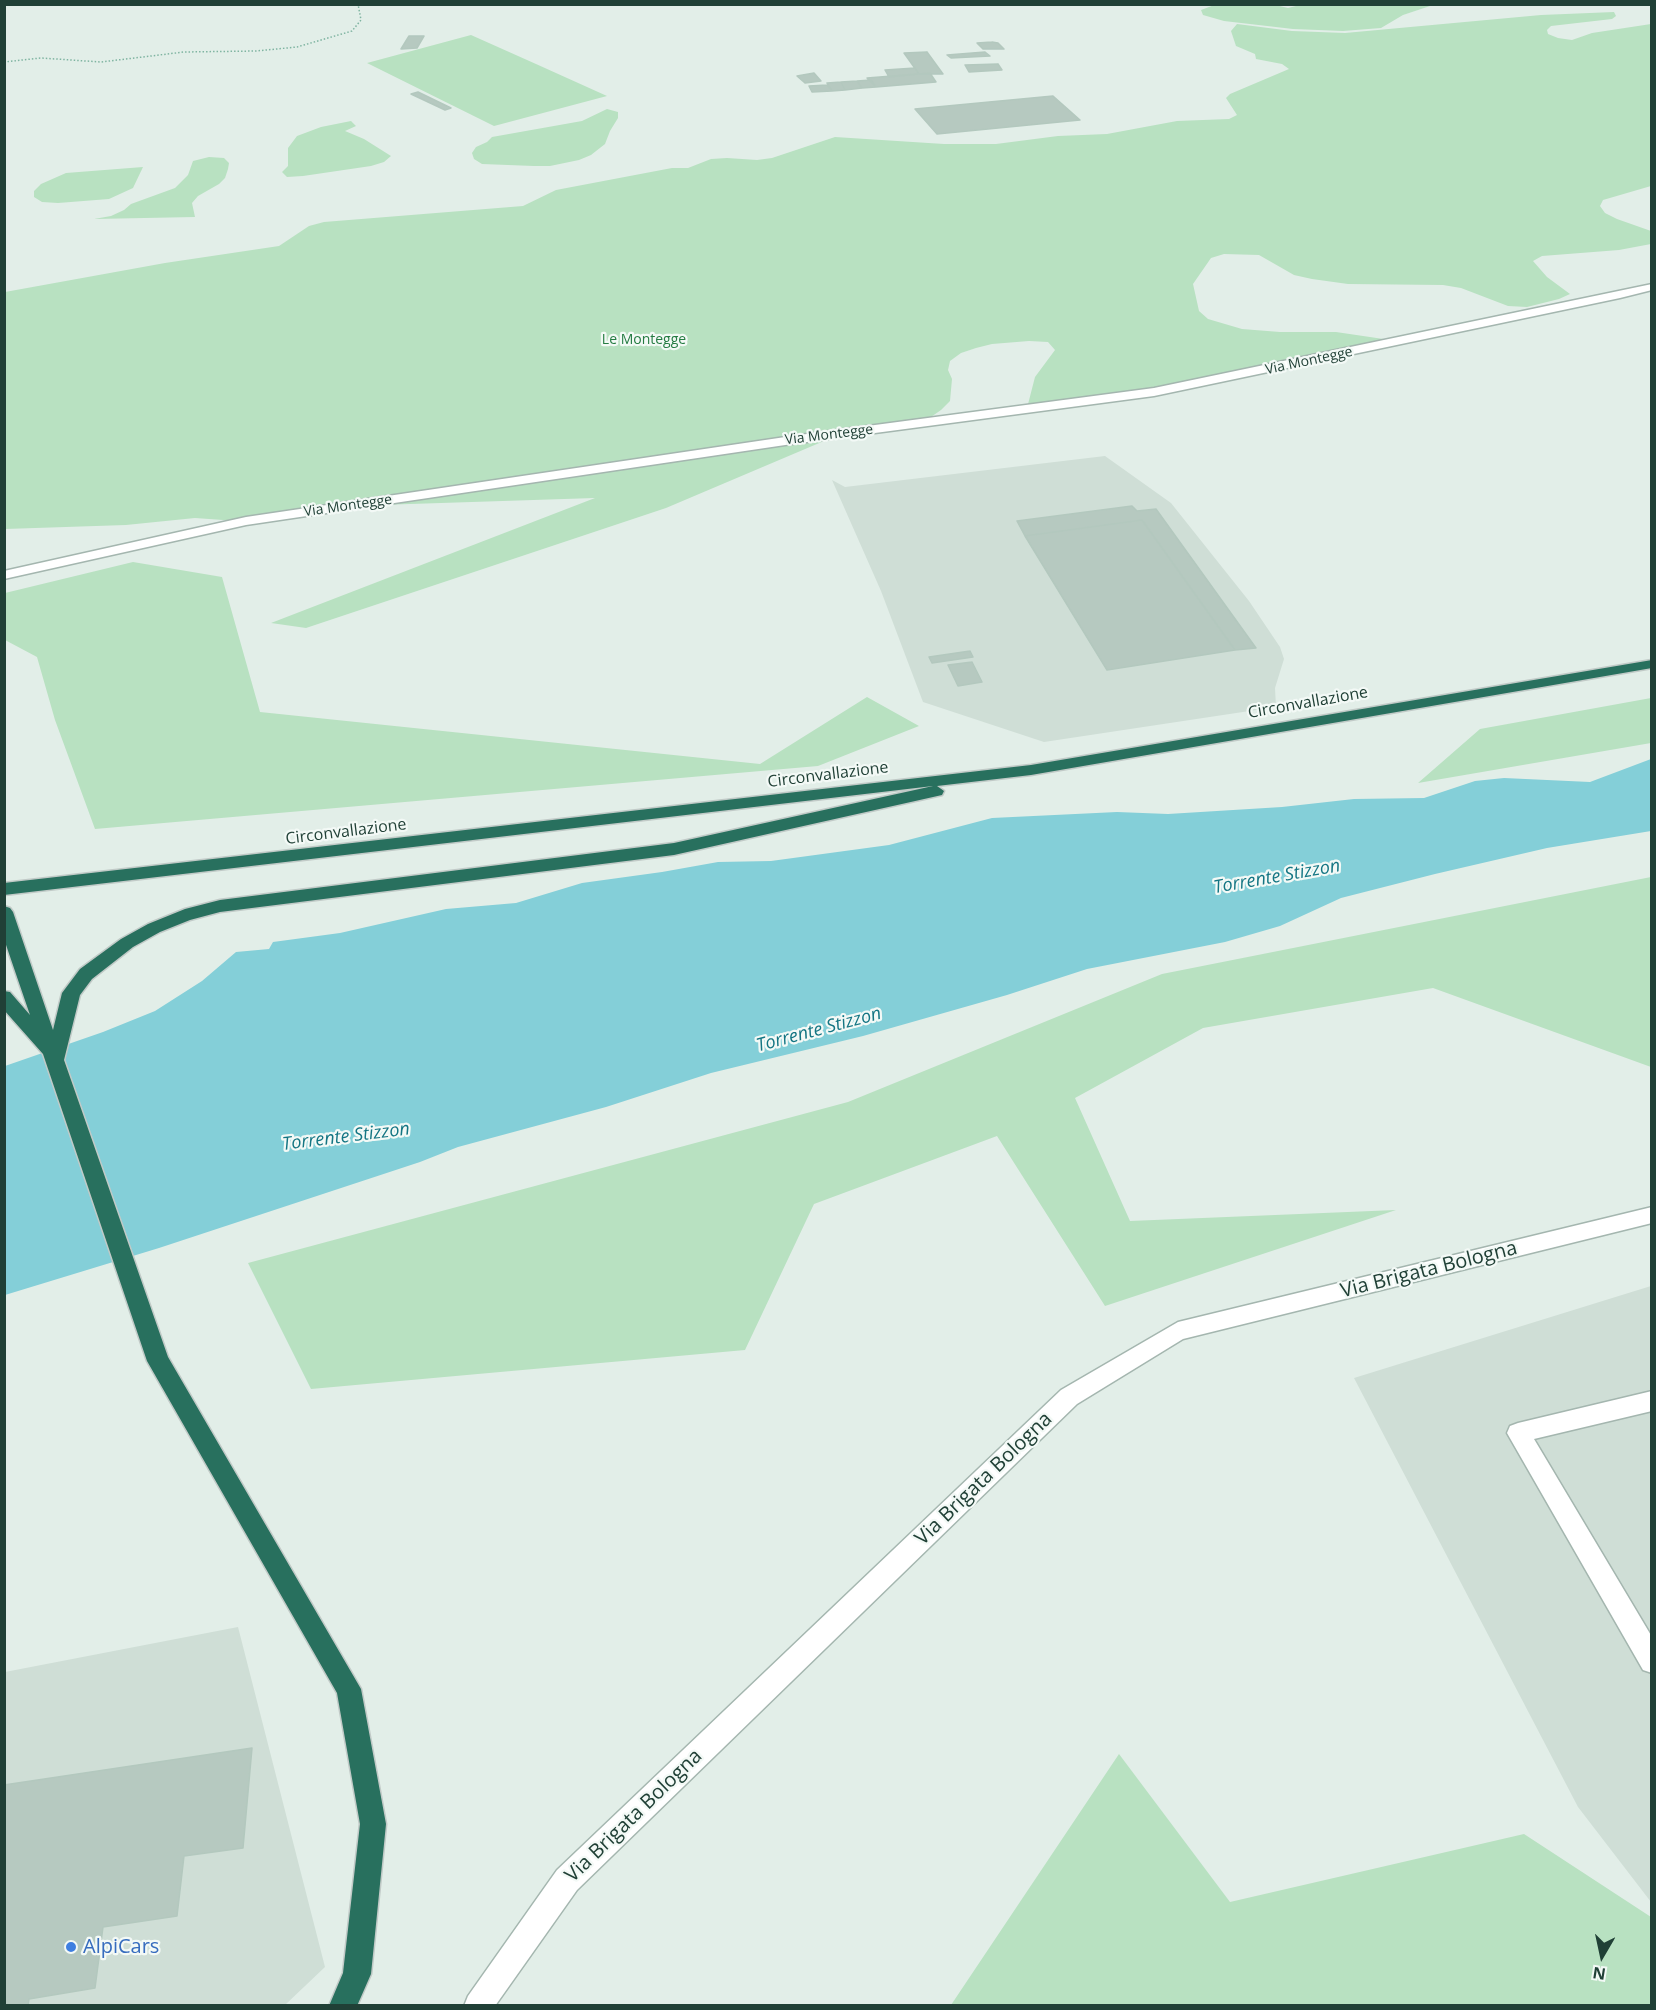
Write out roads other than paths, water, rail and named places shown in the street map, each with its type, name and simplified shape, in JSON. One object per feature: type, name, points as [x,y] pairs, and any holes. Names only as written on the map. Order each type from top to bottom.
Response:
[{"type":"highway","name":"Circonvallazione","points":[[4,889],[1031,770],[1652,664]]},
{"type":"highway","points":[[56,1058],[71,993],[86,974],[103,960],[154,928],[185,915],[220,906],[674,849],[1031,770]]},
{"type":"highway","points":[[4,912],[56,1058],[158,1361],[349,1689],[373,1824],[357,1974],[343,2006]]},
{"type":"highway","points":[[4,996],[56,1058]]},
{"type":"street","name":"Via Montegge","points":[[4,575],[246,521],[792,440],[1154,392],[1609,298],[1652,287]]},
{"type":"street","name":"Via Brigata Bologna","points":[[477,2006],[567,1880],[1069,1396],[1178,1331],[1652,1215]]},
{"type":"street","points":[[1652,1401],[1518,1433],[1652,1661]]},
{"type":"water","name":"Torrente Stizzon","points":[[1651,759],[1651,831],[1547,848],[1341,898],[1280,926],[1225,942],[1087,969],[1007,995],[863,1036],[711,1073],[606,1107],[458,1147],[420,1162],[159,1248],[5,1295],[5,1066],[103,1032],[155,1011],[202,981],[236,952],[269,949],[273,942],[340,933],[446,909],[516,903],[582,883],[718,862],[771,861],[889,845],[992,818],[1117,812],[1168,814],[1282,807],[1354,799],[1424,798],[1475,781],[1504,778],[1590,782]]},
{"type":"place","name":"AlpiCars","points":[[71,1947]]},
{"type":"park label","name":"Le Montegge","points":[[644,340]]}]
